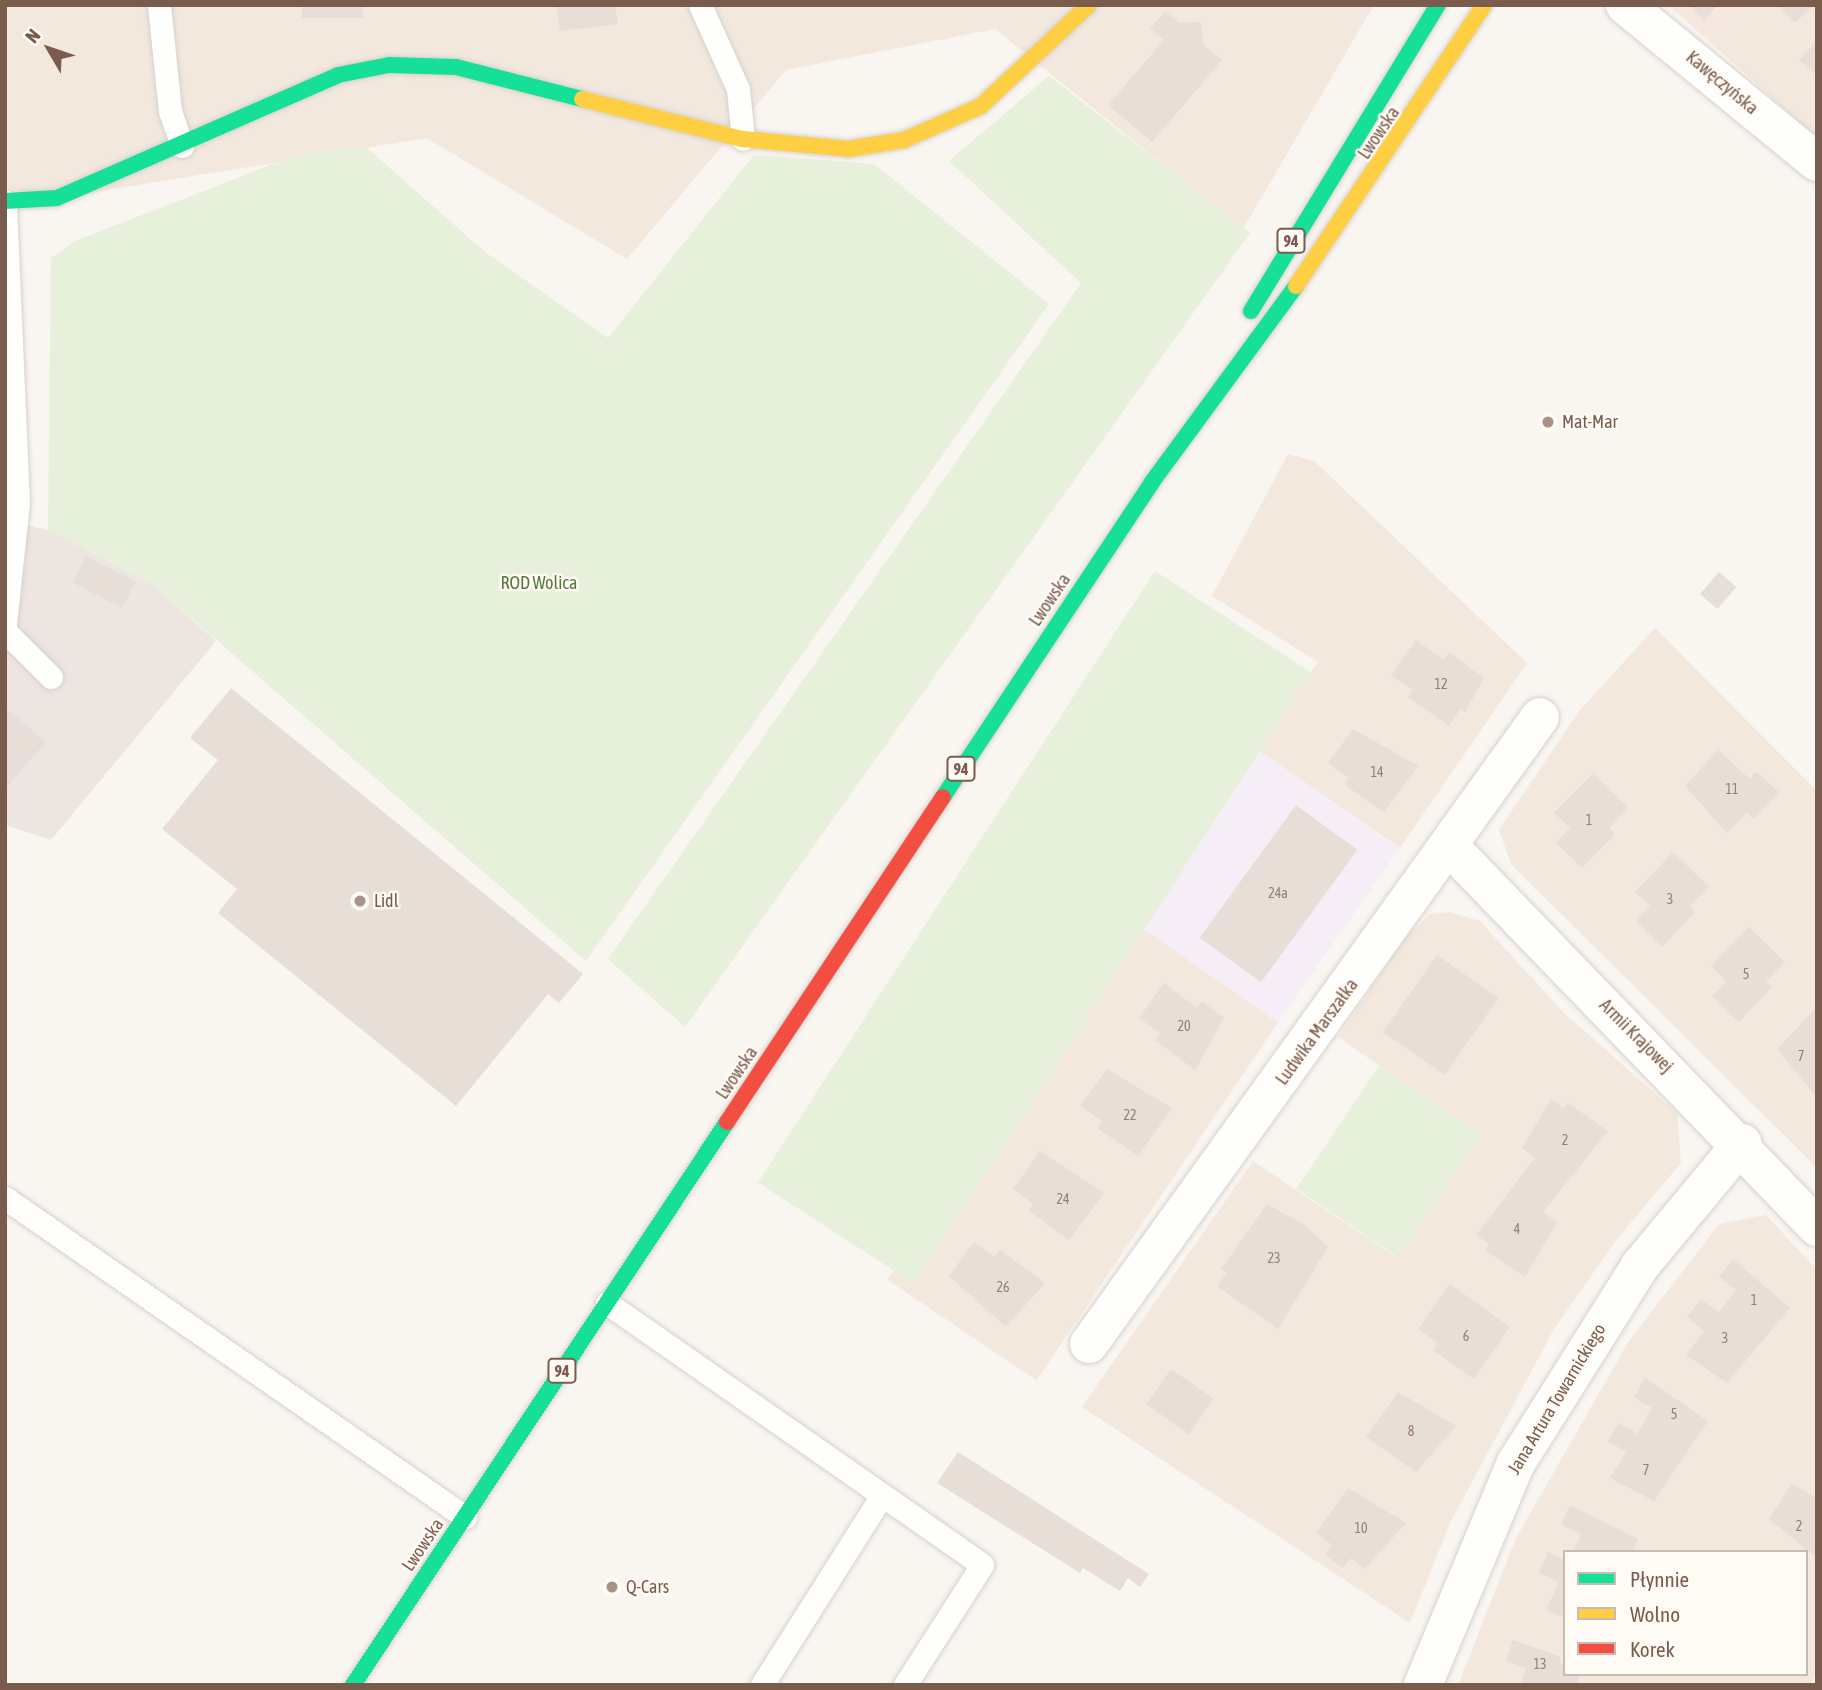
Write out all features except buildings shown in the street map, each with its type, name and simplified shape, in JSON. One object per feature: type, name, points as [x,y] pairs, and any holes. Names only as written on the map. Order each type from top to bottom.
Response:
[{"type":"main road","points":[[5,201],[57,198],[338,75],[389,65],[457,66],[743,139],[848,149],[904,141],[981,106],[1089,5]]},
{"type":"main road","name":"Lwowska","points":[[1152,482],[1319,194],[1438,5]]},
{"type":"main road","name":"Lwowska","points":[[353,1685],[1152,482],[1348,215],[1484,5]]},
{"type":"street","name":"Kawęczyńska","points":[[1625,5],[1817,162]]},
{"type":"street","name":"Ludwika Marszałka","points":[[1089,1344],[1451,848],[1540,717]]},
{"type":"street","name":"Armii Krajowej","points":[[1451,848],[1742,1143],[1817,1227]]},
{"type":"street","name":"Jana Artura Towarnickiego","points":[[1423,1685],[1523,1451],[1640,1266],[1742,1143]]},
{"type":"lane","points":[[159,5],[170,111],[181,146]]},
{"type":"lane","points":[[700,5],[738,89],[743,139]]},
{"type":"lane","points":[[5,201],[18,503],[5,624]]},
{"type":"lane","points":[[5,631],[51,677]]},
{"type":"lane","points":[[5,1198],[465,1517]]},
{"type":"lane","points":[[607,1303],[982,1565],[905,1685]]},
{"type":"lane","points":[[762,1685],[882,1495]]},
{"type":"shaded area","points":[[5,5],[1374,5],[1243,229],[995,29],[786,70],[627,259],[427,138],[57,198],[5,187]]},
{"type":"shaded area","points":[[1668,5],[1746,5],[1710,42]]},
{"type":"shaded area","points":[[1746,5],[1817,5],[1817,138],[1710,42]]},
{"type":"shaded area","points":[[1288,454],[1314,461],[1527,663],[1400,848],[1255,748],[1318,662],[1212,596]]},
{"type":"shaded area","points":[[5,520],[48,530],[152,584],[216,641],[51,840],[5,825]]},
{"type":"shaded area","points":[[1655,628],[1817,791],[1817,1168],[1511,864],[1499,830],[1579,711]]},
{"type":"shaded area","points":[[1255,748],[1399,849],[1278,1023],[1133,922]]},
{"type":"shaded area","points":[[1449,912],[1480,921],[1563,1012],[1677,1113],[1681,1163],[1617,1239],[1554,1329],[1450,1523],[1410,1623],[1082,1407],[1253,1161],[1396,1257],[1480,1135],[1338,1037],[1406,937],[1430,914]]},
{"type":"shaded area","points":[[1130,920],[1279,1021],[1037,1380],[887,1280]]},
{"type":"shaded area","points":[[1766,1215],[1817,1270],[1817,1670],[1810,1685],[1458,1685],[1516,1538],[1629,1341],[1719,1224]]},
{"type":"green space","points":[[1049,76],[1250,233],[685,1027],[608,959],[1081,283],[949,161]]},
{"type":"green space","name":"ROD Wolica","points":[[341,148],[367,148],[485,252],[608,338],[754,155],[874,164],[1049,304],[586,961],[152,584],[48,530],[51,258],[75,241],[286,159]]},
{"type":"green space","points":[[1155,571],[1311,672],[914,1284],[758,1182]]},
{"type":"green space","points":[[1379,1066],[1480,1134],[1397,1257],[1296,1189]]},
{"type":"traffic: fast","points":[[1251,311],[1438,5]]},
{"type":"traffic: fast","points":[[5,201],[57,198],[338,75],[389,65],[456,67],[582,99]]},
{"type":"traffic: fast","points":[[943,797],[1152,482],[1296,286]]},
{"type":"traffic: fast","points":[[353,1685],[727,1122]]},
{"type":"traffic: slow","points":[[582,99],[743,139],[848,149],[904,140],[981,106],[1089,5]]},
{"type":"traffic: slow","points":[[1296,286],[1484,5]]},
{"type":"traffic: jam","points":[[727,1122],[943,797]]},
{"type":"place","name":"Mat-Mar","points":[[1548,422]]},
{"type":"place","name":"Lidl","points":[[360,901]]},
{"type":"place","name":"Q-Cars","points":[[612,1587]]}]
